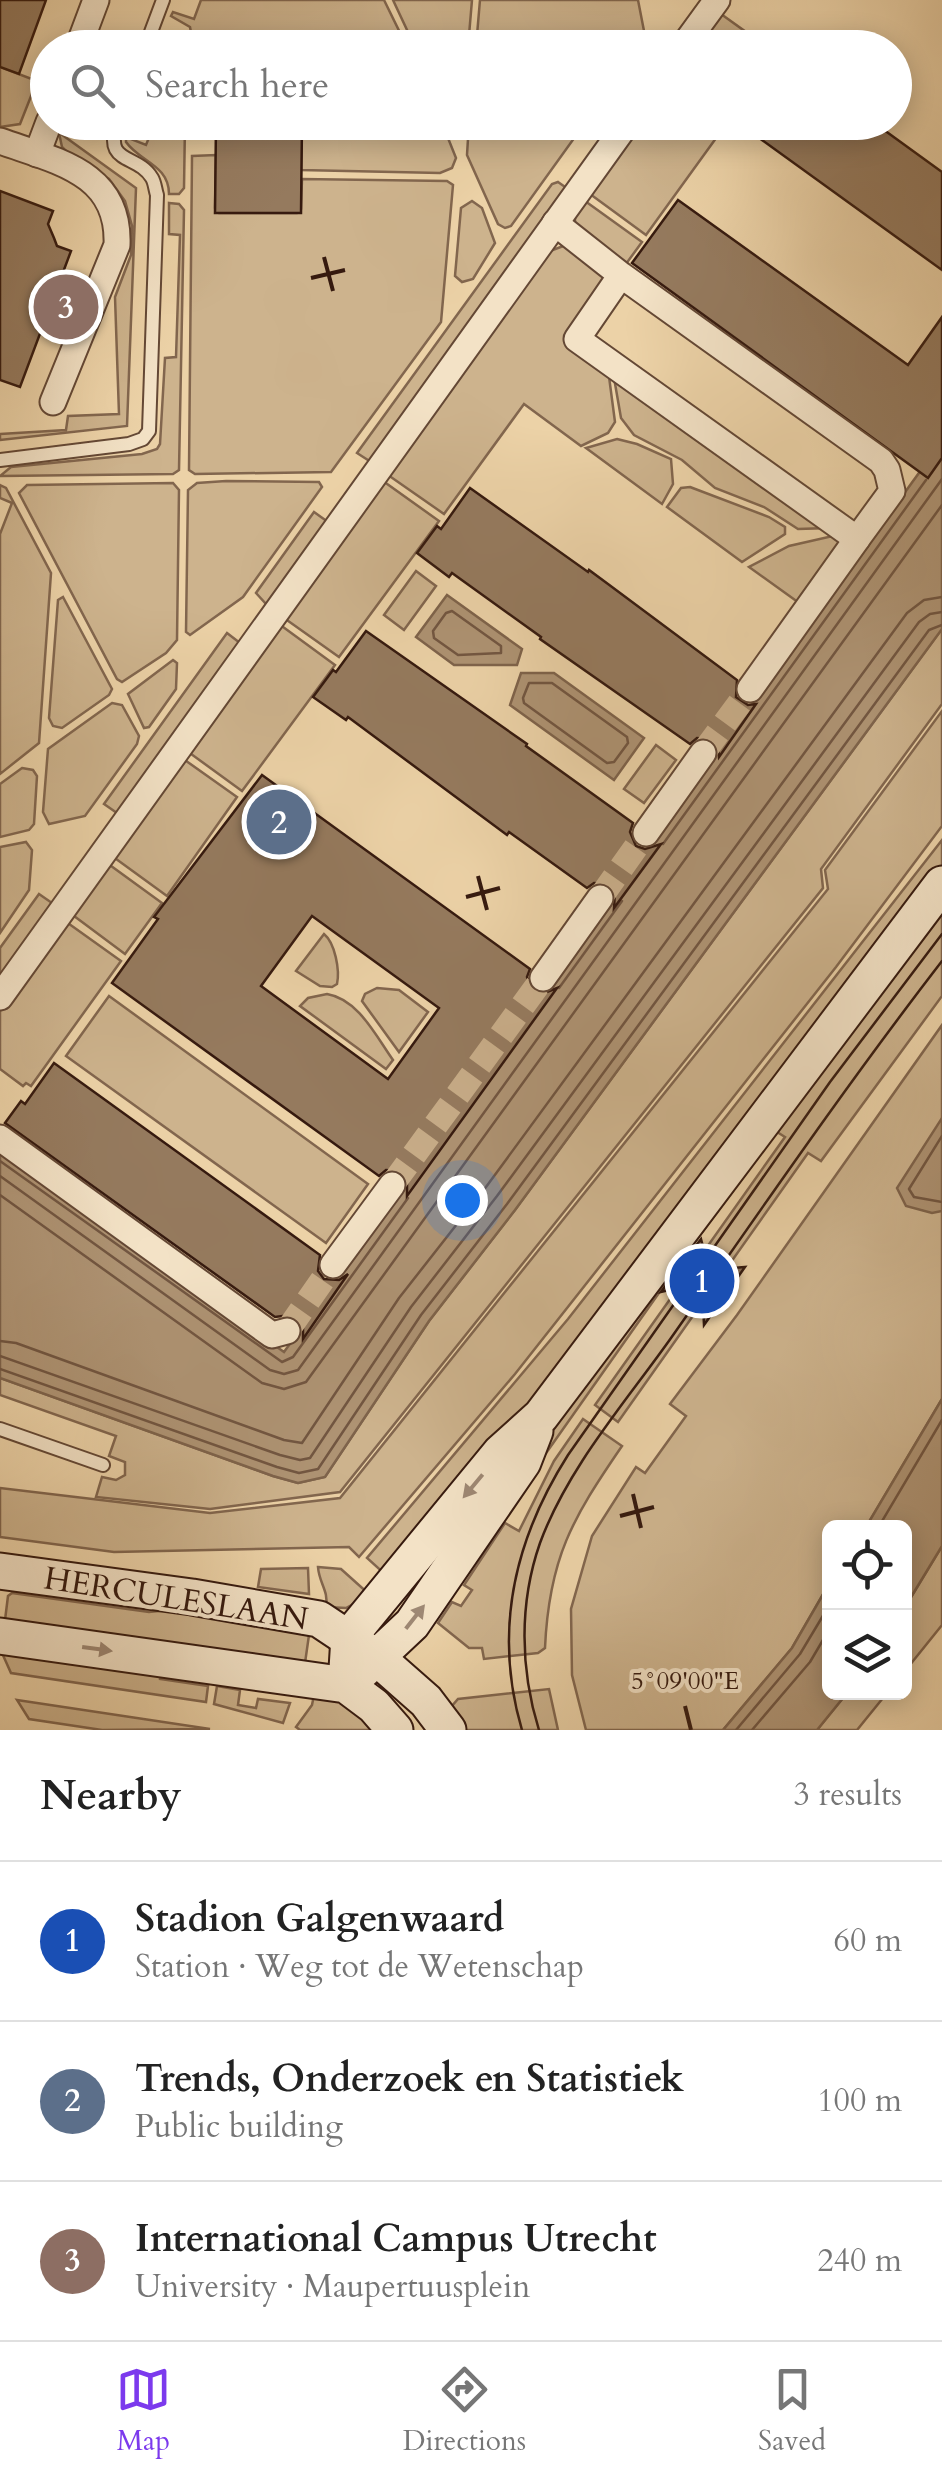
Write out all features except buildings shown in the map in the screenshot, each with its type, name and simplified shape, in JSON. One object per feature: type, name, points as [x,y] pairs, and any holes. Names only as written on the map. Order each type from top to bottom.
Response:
[{"type":"main road","points":[[395,1730],[374,1706],[346,1685],[363,1647],[412,1624],[523,1462],[540,1416],[942,884]]},
{"type":"main road","name":"HERCULESLAAN","points":[[0,1571],[192,1596],[319,1619],[363,1647],[426,1702],[448,1730]]},
{"type":"main road","name":"HERCULESLAAN","points":[[0,1636],[346,1685]]},
{"type":"street","points":[[85,30],[96,0]]},
{"type":"street","points":[[695,30],[717,0]]},
{"type":"street","points":[[36,154],[42,140]]},
{"type":"street","points":[[0,997],[615,140]]},
{"type":"street","points":[[0,141],[74,169],[93,181],[106,195],[118,225],[118,245],[53,402]]},
{"type":"street","points":[[556,223],[622,276],[887,470],[892,491],[750,689]]},
{"type":"street","points":[[622,276],[577,339],[856,540]]},
{"type":"street","points":[[646,833],[703,753]]},
{"type":"street","points":[[543,978],[600,898]]},
{"type":"street","points":[[0,1138],[272,1335],[287,1330]]},
{"type":"street","points":[[333,1265],[392,1185]]},
{"type":"lane","points":[[152,30],[163,0]]},
{"type":"lane","points":[[0,460],[128,444],[149,432],[157,195],[152,177],[115,150],[112,140]]},
{"type":"lane","points":[[0,1429],[103,1465]]},
{"type":"shaded area","points":[[201,0],[384,0],[399,30],[191,30],[171,16],[173,12],[194,19]]},
{"type":"shaded area","points":[[393,0],[472,0],[469,30],[407,30]]},
{"type":"shaded area","points":[[480,0],[638,0],[644,30],[477,30]]},
{"type":"shaded area","points":[[721,14],[743,30],[709,30]]},
{"type":"shaded area","points":[[0,67],[30,78],[30,99],[20,124],[0,127]]},
{"type":"shaded area","points":[[60,140],[69,140],[136,188],[127,426],[0,440],[0,434],[66,430],[68,416],[119,414],[115,297],[131,255],[132,226],[125,201],[109,179],[62,147]]},
{"type":"shaded area","points":[[126,140],[146,145],[148,140],[185,140],[184,188],[179,194],[169,194],[164,176]]},
{"type":"shaded area","points":[[302,140],[449,140],[456,158],[452,168],[440,173],[301,170]]},
{"type":"shaded area","points":[[468,140],[573,140],[511,226],[505,228],[498,224],[467,155]]},
{"type":"shaded area","points":[[630,140],[715,140],[646,235],[590,194]]},
{"type":"shaded area","points":[[216,155],[215,208],[219,213],[297,213],[301,209],[302,179],[447,181],[453,185],[441,322],[331,472],[195,474],[189,470],[192,156]]},
{"type":"shaded area","points":[[558,182],[568,189],[371,462],[357,453],[552,184]]},
{"type":"shaded area","points":[[472,201],[482,208],[495,243],[473,279],[462,282],[455,276],[461,208]]},
{"type":"shaded area","points":[[585,201],[642,242],[623,268],[575,226],[575,217]]},
{"type":"shaded area","points":[[169,203],[179,204],[184,210],[179,470],[173,474],[0,476],[11,467],[142,454],[157,449],[165,358],[176,357],[180,235],[169,234]]},
{"type":"shaded area","points":[[566,245],[614,278],[570,341],[608,369],[615,422],[608,433],[581,446],[524,404],[444,514],[388,475],[550,251]]},
{"type":"shaded area","points":[[613,372],[828,528],[798,529],[764,507],[715,488],[682,460],[634,435],[621,418]]},
{"type":"shaded area","points":[[617,439],[671,459],[673,484],[662,504],[586,448]]},
{"type":"shaded area","points":[[383,481],[439,521],[339,657],[284,618]]},
{"type":"shaded area","points":[[319,482],[322,487],[243,597],[190,635],[186,632],[188,490],[197,483]]},
{"type":"shaded area","points":[[173,483],[179,490],[177,640],[166,653],[122,682],[19,493],[27,485]]},
{"type":"shaded area","points":[[0,485],[6,488],[51,573],[39,743],[0,774],[0,534],[12,503],[0,498]]},
{"type":"shaded area","points":[[690,487],[769,517],[785,527],[785,534],[742,562],[667,507],[681,488]]},
{"type":"shaded area","points":[[314,512],[328,522],[267,605],[256,593]]},
{"type":"shaded area","points":[[837,535],[848,542],[802,605],[749,567],[789,546]]},
{"type":"shaded area","points":[[416,571],[436,586],[404,630],[384,615]]},
{"type":"shaded area","points":[[63,597],[112,689],[62,728],[53,726],[49,718],[58,600]]},
{"type":"shaded area","points":[[279,624],[335,665],[242,791],[187,751]]},
{"type":"shaded area","points":[[942,629],[942,704],[821,869],[823,888],[340,1492],[210,1509],[96,1497],[102,1477],[116,1480],[125,1475],[125,1462],[109,1456],[116,1436],[0,1395],[0,1378],[273,1476],[298,1483],[325,1477],[429,1321]]},
{"type":"shaded area","points":[[227,633],[240,643],[117,813],[104,804]]},
{"type":"shaded area","points":[[173,660],[177,663],[176,689],[149,727],[144,728],[128,694]]},
{"type":"shaded area","points":[[112,703],[122,705],[139,736],[137,744],[85,816],[49,824],[43,812],[48,749]]},
{"type":"shaded area","points":[[942,711],[942,826],[836,967],[515,1374],[359,1557],[349,1547],[114,1552],[0,1537],[0,1488],[210,1513],[340,1498],[828,889],[825,870]]},
{"type":"shaded area","points":[[656,745],[676,760],[644,803],[624,789]]},
{"type":"shaded area","points":[[182,758],[237,797],[167,896],[112,856]]},
{"type":"shaded area","points":[[22,768],[33,770],[37,776],[34,824],[29,830],[0,837],[0,784]]},
{"type":"shaded area","points":[[942,840],[942,868],[561,1364],[388,1577],[367,1558],[568,1319]]},
{"type":"shaded area","points":[[26,842],[32,850],[29,890],[0,933],[0,847]]},
{"type":"shaded area","points":[[107,863],[162,903],[125,954],[70,913]]},
{"type":"shaded area","points":[[39,894],[52,903],[0,976],[0,948]]},
{"type":"shaded area","points":[[942,909],[942,996],[821,1161],[808,1153],[618,1422],[595,1405],[785,1137],[777,1132],[513,1500],[559,1416]]},
{"type":"shaded area","points":[[65,921],[121,961],[31,1086],[23,1086],[0,1069],[0,1010]]},
{"type":"shaded area","points":[[324,934],[337,964],[337,984],[332,987],[320,986],[296,971]]},
{"type":"shaded area","points":[[377,988],[399,990],[428,1012],[399,1052],[362,1001],[365,994]]},
{"type":"shaded area","points":[[327,994],[348,1003],[365,1020],[393,1060],[386,1069],[300,1006],[308,998]]},
{"type":"shaded area","points":[[109,996],[368,1184],[326,1243],[66,1056]]},
{"type":"shaded area","points":[[942,1025],[942,1399],[870,1520],[822,1520],[822,1596],[792,1648],[723,1730],[586,1730],[572,1675],[571,1609],[592,1536],[636,1467],[645,1473],[686,1416],[670,1404]]},
{"type":"shaded area","points":[[583,1419],[622,1446],[589,1496],[566,1541],[552,1589],[545,1648],[538,1653],[484,1659],[482,1648],[469,1648],[438,1623],[452,1602],[461,1606],[472,1590],[464,1585],[505,1523],[519,1531],[554,1461]]},
{"type":"shaded area","points":[[942,1546],[942,1625],[912,1662],[912,1610],[912,1595]]},
{"type":"shaded area","points":[[318,1567],[341,1569],[370,1595],[346,1608],[326,1607]]},
{"type":"shaded area","points":[[308,1568],[309,1594],[258,1587],[261,1569]]},
{"type":"shaded area","points":[[12,1593],[149,1612],[199,1607],[310,1628],[305,1663],[5,1620],[8,1596]]},
{"type":"shaded area","points":[[2,1653],[160,1672],[160,1679],[208,1686],[206,1702],[11,1673]]},
{"type":"shaded area","points":[[217,1686],[240,1690],[238,1705],[256,1708],[258,1699],[290,1703],[283,1723],[214,1704]]},
{"type":"shaded area","points":[[549,1689],[558,1730],[458,1730],[445,1714],[458,1699]]},
{"type":"shaded area","points":[[314,1695],[342,1698],[384,1730],[300,1730],[296,1727],[312,1705]]},
{"type":"shaded area","points":[[17,1700],[210,1729],[102,1730],[29,1719]]},
{"type":"shaded area","points":[[841,1700],[881,1700],[857,1730],[817,1730]]},
{"type":"water","points":[[942,441],[942,629],[429,1321],[325,1477],[298,1483],[273,1476],[0,1378],[0,1149],[284,1352]]},
{"type":"water","points":[[447,595],[522,649],[517,665],[454,665],[416,637]]},
{"type":"water","points":[[521,673],[554,673],[644,738],[614,780],[510,705]]},
{"type":"water","points":[[942,1118],[942,1211],[932,1213],[906,1206],[897,1188]]},
{"type":"water","points":[[942,1399],[942,1546],[912,1595],[912,1520],[870,1520]]},
{"type":"water","points":[[822,1596],[822,1700],[841,1700],[817,1730],[723,1730],[792,1648]]},
{"type":"tunnel","points":[[703,753],[750,689]]},
{"type":"tunnel","points":[[600,898],[646,833]]},
{"type":"tunnel","points":[[392,1185],[543,978]]},
{"type":"tunnel","points":[[287,1331],[333,1265]]},
{"type":"tram line","points":[[522,1730],[513,1694],[510,1622],[522,1554],[549,1487],[830,1082],[942,934]]},
{"type":"tram line","points":[[539,1730],[525,1660],[525,1612],[540,1543],[566,1488],[804,1148],[942,961]]},
{"type":"place","name":"International Campus Utrecht","points":[[66,307]]},
{"type":"place","name":"Trends, Onderzoek en Statistiek","points":[[279,822]]},
{"type":"place","name":"Stadion Galgenwaard","points":[[702,1281]]}]
